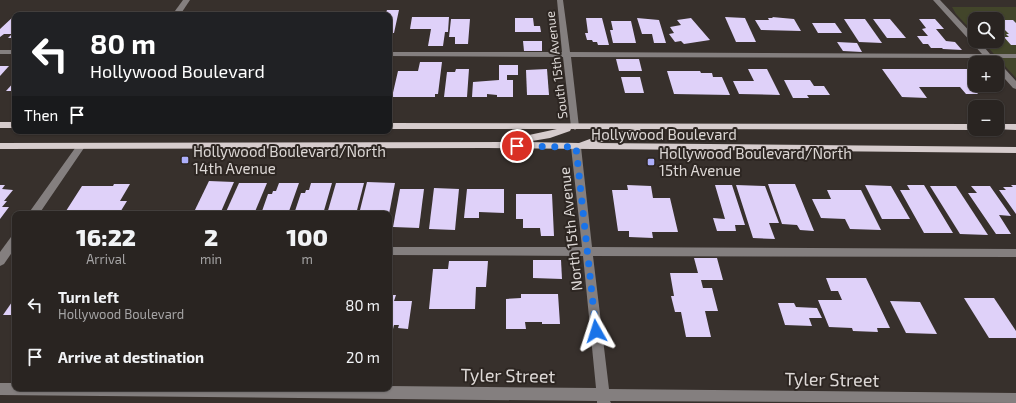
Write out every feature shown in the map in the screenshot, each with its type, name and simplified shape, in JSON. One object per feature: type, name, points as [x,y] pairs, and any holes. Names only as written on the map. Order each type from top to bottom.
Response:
[{"type":"main road","points":[[0,125],[12,125]]},
{"type":"main road","name":"Hollywood Boulevard","points":[[392,126],[968,127]]},
{"type":"main road","points":[[487,145],[550,135],[575,127]]},
{"type":"main road","points":[[576,147],[598,139],[668,127]]},
{"type":"main road","points":[[1004,127],[1016,127]]},
{"type":"main road","name":"Hollywood Boulevard","points":[[0,146],[487,145],[1016,150]]},
{"type":"street","points":[[178,12],[187,0]]},
{"type":"street","name":"South 15th Avenue","points":[[560,0],[575,127]]},
{"type":"street","points":[[936,0],[988,55]]},
{"type":"street","points":[[0,52],[12,52]]},
{"type":"street","points":[[392,54],[567,56],[1016,56]]},
{"type":"street","points":[[1004,73],[1016,86]]},
{"type":"street","points":[[35,211],[81,146]]},
{"type":"street","name":"North 15th Avenue","points":[[576,147],[603,399]]},
{"type":"street","points":[[0,261],[8,249]]},
{"type":"street","points":[[392,250],[1016,253]]},
{"type":"street","name":"Tyler Street","points":[[0,389],[12,389]]},
{"type":"street","name":"Tyler Street","points":[[121,391],[603,399],[1016,399]]},
{"type":"green space","points":[[952,7],[1016,7],[1016,78],[1004,65],[1004,56],[996,56],[988,48],[1004,48],[1004,12],[968,12],[968,27],[956,14]]},
{"type":"building","points":[[387,10],[399,10],[394,33],[392,33],[392,12],[386,12]]},
{"type":"building","points":[[412,17],[449,17],[448,32],[445,32],[443,46],[428,46],[431,29],[410,29]]},
{"type":"building","points":[[725,17],[745,18],[756,42],[736,42]]},
{"type":"building","points":[[772,17],[794,19],[801,31],[761,30],[755,20],[769,20],[768,18],[773,18]]},
{"type":"building","points":[[12,18],[12,34],[4,34],[0,37],[0,29]]},
{"type":"building","points":[[515,18],[533,18],[534,26],[540,26],[541,32],[515,32]]},
{"type":"building","points":[[586,18],[602,18],[609,45],[598,45],[597,42],[587,40],[585,33],[588,33]]},
{"type":"building","points":[[637,18],[659,20],[666,43],[654,43],[652,34],[642,34]]},
{"type":"building","points":[[691,18],[710,40],[684,44],[681,41],[675,42],[669,34],[674,33],[670,27],[681,25],[677,20]]},
{"type":"building","points":[[451,19],[470,19],[468,44],[455,44],[455,37],[449,37]]},
{"type":"building","points":[[844,19],[865,19],[882,43],[859,42]]},
{"type":"building","points":[[873,19],[890,19],[906,38],[887,38]]},
{"type":"building","points":[[919,19],[935,19],[944,29],[936,29],[946,41],[955,42],[962,50],[931,48],[928,44],[923,44],[917,36],[928,36],[922,29],[926,28]]},
{"type":"building","points":[[1004,20],[1013,20],[1016,23],[1016,45],[1011,45],[1004,37],[1009,37],[1006,34],[1009,34],[1004,29]]},
{"type":"building","points":[[611,21],[631,21],[636,43],[613,43],[610,30],[613,30]]},
{"type":"building","points":[[812,23],[835,23],[842,33],[818,33]]},
{"type":"building","points":[[523,41],[542,41],[542,51],[524,51]]},
{"type":"building","points":[[837,42],[857,43],[862,52],[843,51]]},
{"type":"building","points":[[616,59],[639,59],[642,71],[619,71]]},
{"type":"building","points":[[420,62],[442,62],[438,94],[435,94],[435,97],[392,97],[398,71],[418,71]]},
{"type":"building","points":[[499,65],[518,65],[518,75],[507,75],[507,80],[513,80],[513,97],[497,97],[497,95],[487,94],[487,97],[472,97],[473,82],[499,80]]},
{"type":"building","points":[[0,66],[9,66],[0,76]]},
{"type":"building","points":[[456,69],[469,69],[467,97],[444,97],[447,72],[455,72]]},
{"type":"building","points":[[547,69],[549,95],[527,95],[526,70]]},
{"type":"building","points":[[748,69],[767,69],[780,95],[739,94],[733,81],[754,81]]},
{"type":"building","points":[[882,69],[968,69],[968,92],[976,92],[978,94],[966,94],[960,87],[919,87],[927,98],[902,97]]},
{"type":"building","points":[[667,71],[700,71],[701,73],[712,73],[713,77],[722,77],[730,95],[674,94]]},
{"type":"building","points":[[621,77],[640,77],[644,93],[625,93]]},
{"type":"building","points":[[784,80],[810,80],[814,86],[824,86],[830,95],[807,95],[809,98],[793,98]]},
{"type":"building","points":[[12,84],[12,91],[6,91]]},
{"type":"building","points":[[209,181],[234,182],[221,211],[194,211]]},
{"type":"building","points":[[367,182],[395,183],[390,211],[360,211]]},
{"type":"building","points":[[239,183],[267,183],[255,211],[226,211]]},
{"type":"building","points":[[279,183],[299,183],[289,211],[262,211],[268,194],[272,194],[273,191],[276,191]]},
{"type":"building","points":[[311,183],[332,183],[324,211],[295,211],[301,193],[305,193],[306,190],[309,190]]},
{"type":"building","points":[[336,183],[364,183],[357,211],[328,211]]},
{"type":"building","points":[[114,184],[130,184],[120,201],[127,201],[121,211],[66,211],[82,186],[113,186]]},
{"type":"building","points":[[768,184],[795,184],[814,231],[800,230],[797,225],[782,224]]},
{"type":"building","points":[[0,185],[5,185],[2,189],[13,190],[4,201],[7,201],[2,207],[9,207],[0,219]]},
{"type":"building","points":[[627,185],[651,186],[653,198],[670,198],[678,232],[652,232],[653,238],[629,237],[629,231],[618,231],[612,190],[628,190]]},
{"type":"building","points":[[715,185],[732,185],[745,225],[735,225],[736,231],[717,231],[713,218],[725,219]]},
{"type":"building","points":[[736,185],[765,186],[779,223],[769,223],[775,239],[753,238]]},
{"type":"building","points":[[865,185],[891,186],[910,219],[882,219]]},
{"type":"building","points":[[907,185],[924,185],[953,233],[924,233],[900,190],[910,190]]},
{"type":"building","points":[[1011,185],[1016,185],[1016,214],[999,190],[1006,190],[1003,187],[1013,187]]},
{"type":"building","points":[[930,186],[956,186],[988,235],[960,234]]},
{"type":"building","points":[[971,186],[990,186],[1011,216],[999,215],[1011,234],[996,234],[968,193],[977,193]]},
{"type":"building","points":[[434,188],[459,189],[455,230],[429,229]]},
{"type":"building","points":[[400,189],[424,189],[419,228],[393,227]]},
{"type":"building","points":[[467,189],[504,189],[504,213],[479,212],[479,218],[464,218]]},
{"type":"building","points":[[827,190],[861,190],[881,230],[850,229],[845,219],[821,218],[812,199],[831,199]]},
{"type":"building","points":[[516,194],[552,194],[554,236],[541,236],[540,228],[523,228],[523,219],[516,219]]},
{"type":"building","points":[[694,258],[717,258],[723,280],[701,280],[703,288],[712,288],[718,311],[705,311],[711,337],[686,337],[681,312],[675,312],[671,296],[674,296],[670,273],[698,273]]},
{"type":"building","points":[[533,260],[561,260],[562,279],[533,278]]},
{"type":"building","points":[[449,261],[488,261],[486,287],[476,287],[475,309],[429,309],[433,269],[448,269]]},
{"type":"building","points":[[826,278],[866,278],[890,328],[877,328],[878,332],[853,331],[852,328],[829,327],[818,300],[842,300],[838,291],[831,291]]},
{"type":"building","points":[[521,294],[558,294],[560,324],[525,322],[526,329],[506,329],[506,299],[521,298]]},
{"type":"building","points":[[392,295],[396,295],[394,301],[412,301],[408,329],[398,328],[399,325],[394,325],[392,333]]},
{"type":"building","points":[[964,298],[994,298],[1016,331],[1016,338],[989,338]]},
{"type":"building","points":[[890,301],[920,302],[937,334],[906,333]]},
{"type":"building","points":[[12,302],[12,315],[3,315]]},
{"type":"building","points":[[778,303],[794,303],[796,307],[817,308],[822,318],[809,318],[812,326],[785,325]]},
{"type":"place","name":"Hollywood Boulevard/North 14th Avenue","points":[[185,160]]},
{"type":"place","name":"Hollywood Boulevard/North 15th Avenue","points":[[651,162]]},
{"type":"route","points":[[517,146],[576,147],[596,331]]}]
